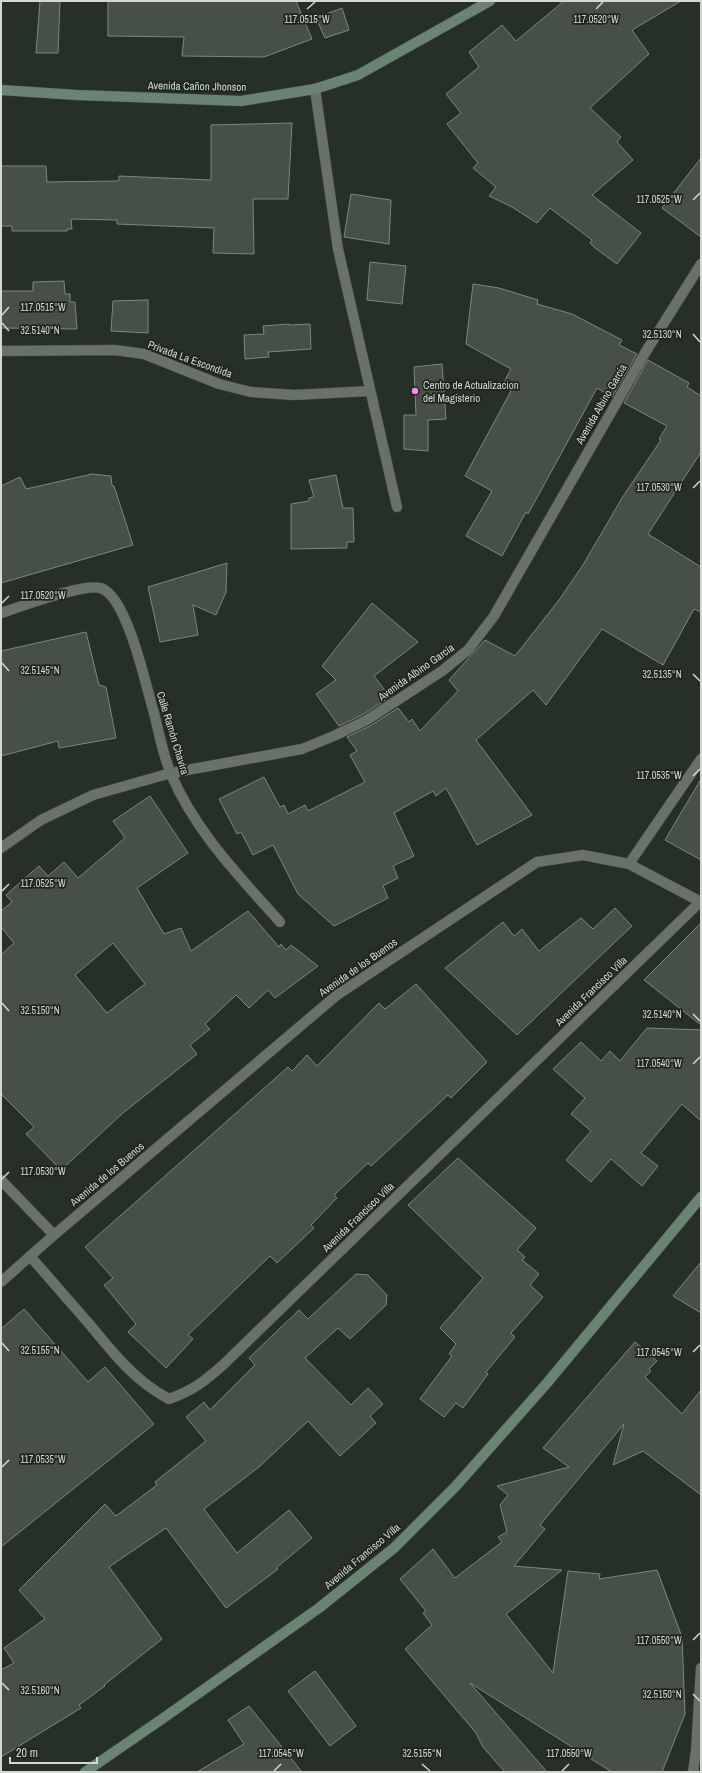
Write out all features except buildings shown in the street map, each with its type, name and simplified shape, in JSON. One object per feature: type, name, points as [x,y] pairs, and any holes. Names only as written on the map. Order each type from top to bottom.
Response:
[{"type":"main road","name":"Avenida Cañon Jhonson","points":[[1,90],[77,95],[241,101],[315,89],[358,75],[490,1]]},
{"type":"main road","name":"Avenida Francisco Villa","points":[[85,1772],[319,1608],[394,1548],[456,1486],[547,1383],[701,1197]]},
{"type":"street","points":[[315,89],[338,249],[397,507]]},
{"type":"street","name":"Avenida Albino García","points":[[1,848],[41,820],[93,796],[170,773],[302,749],[336,735],[367,720],[442,671],[468,650],[494,616],[645,353],[701,264]]},
{"type":"street","name":"Privada La Escondida","points":[[1,351],[115,350],[144,354],[219,384],[251,392],[294,395],[370,391]]},
{"type":"street","name":"Calle Ramón Chavira","points":[[1,613],[85,588],[102,588],[111,595],[133,638],[170,773],[184,801],[213,846],[280,922]]},
{"type":"street","points":[[629,864],[701,759]]},
{"type":"street","name":"Avenida de los Buenos","points":[[1,1282],[337,994],[538,862],[583,855],[629,864],[701,902]]},
{"type":"street","name":"Avenida Francisco Villa","points":[[30,1256],[120,1360],[140,1380],[154,1391],[169,1399],[188,1392],[207,1379],[224,1364],[701,902]]},
{"type":"street","points":[[1,1180],[54,1235]]},
{"type":"street","points":[[693,1772],[701,1668]]},
{"type":"place","name":"Centro de Actualizacion del Magisterio","points":[[415,391]]}]
